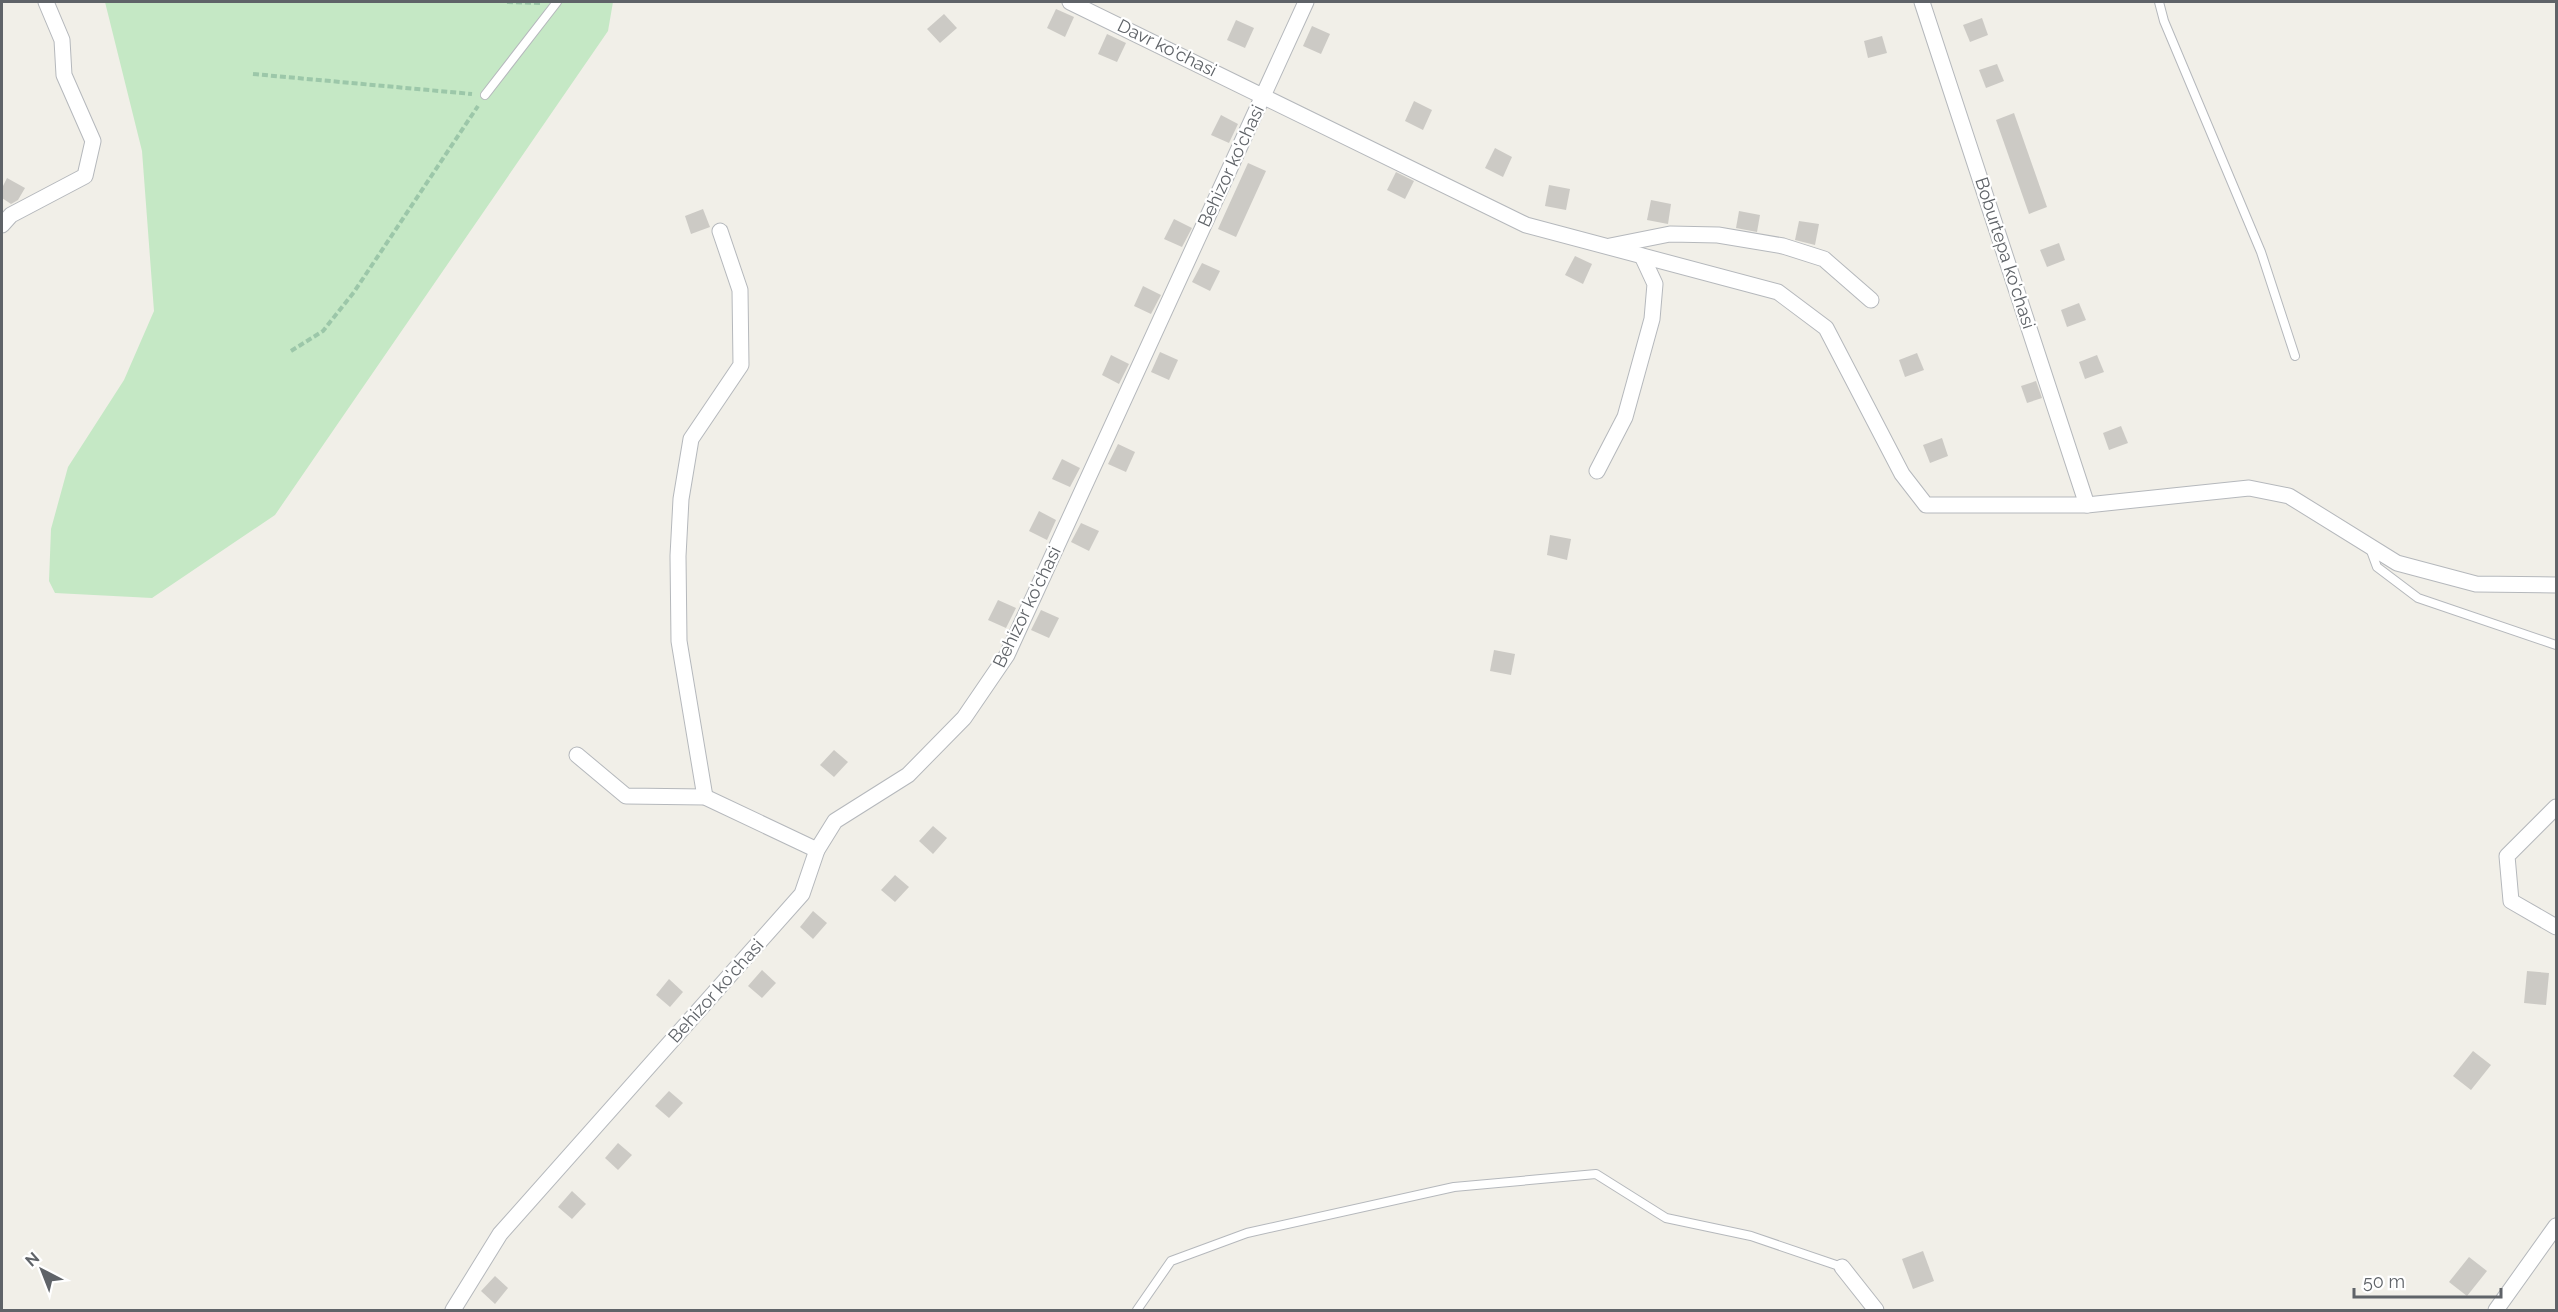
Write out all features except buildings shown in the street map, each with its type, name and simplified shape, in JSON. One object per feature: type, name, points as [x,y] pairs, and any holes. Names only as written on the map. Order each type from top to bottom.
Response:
[{"type":"street","points":[[2,225],[11,215],[85,176],[93,141],[64,75],[62,40],[46,2]]},
{"type":"street","name":"Davr ko'chasi","points":[[1070,2],[1526,225],[1778,292],[1826,328],[1902,474],[1926,504],[2087,505]]},
{"type":"street","name":"Behizor ko'chasi","points":[[453,1311],[500,1234],[802,894],[817,850],[835,821],[908,775],[964,718],[1007,654],[1306,2]]},
{"type":"street","name":"Boburtepa ko'chasi","points":[[1922,2],[2087,505]]},
{"type":"street","points":[[705,797],[679,641],[678,556],[681,499],[691,439],[741,365],[740,290],[720,231]]},
{"type":"street","points":[[1607,247],[1670,234],[1718,235],[1783,246],[1824,258],[1871,300]]},
{"type":"street","points":[[1597,471],[1625,417],[1652,319],[1655,285],[1642,256]]},
{"type":"street","points":[[2087,505],[2249,488],[2289,496],[2397,563],[2476,584],[2556,585]]},
{"type":"street","points":[[577,755],[626,796],[705,797],[817,850]]},
{"type":"street","points":[[2556,807],[2507,856],[2511,901],[2556,927]]},
{"type":"street","points":[[2496,1311],[2556,1226]]},
{"type":"street","points":[[1842,1268],[1876,1311]]},
{"type":"lane","points":[[2159,2],[2164,21],[2260,252],[2295,356]]},
{"type":"lane","points":[[485,95],[556,3]]},
{"type":"lane","points":[[2369,545],[2377,567],[2418,598],[2556,645]]},
{"type":"lane","points":[[1137,1311],[1171,1261],[1247,1233],[1454,1187],[1596,1174],[1666,1218],[1751,1236],[1842,1268]]},
{"type":"path","points":[[507,2],[556,3]]},
{"type":"path","points":[[253,74],[485,95],[354,292],[322,331],[291,351]]},
{"type":"green space","points":[[105,2],[613,2],[608,31],[275,515],[152,598],[55,593],[49,581],[51,529],[68,467],[124,380],[154,311],[142,151]]}]
